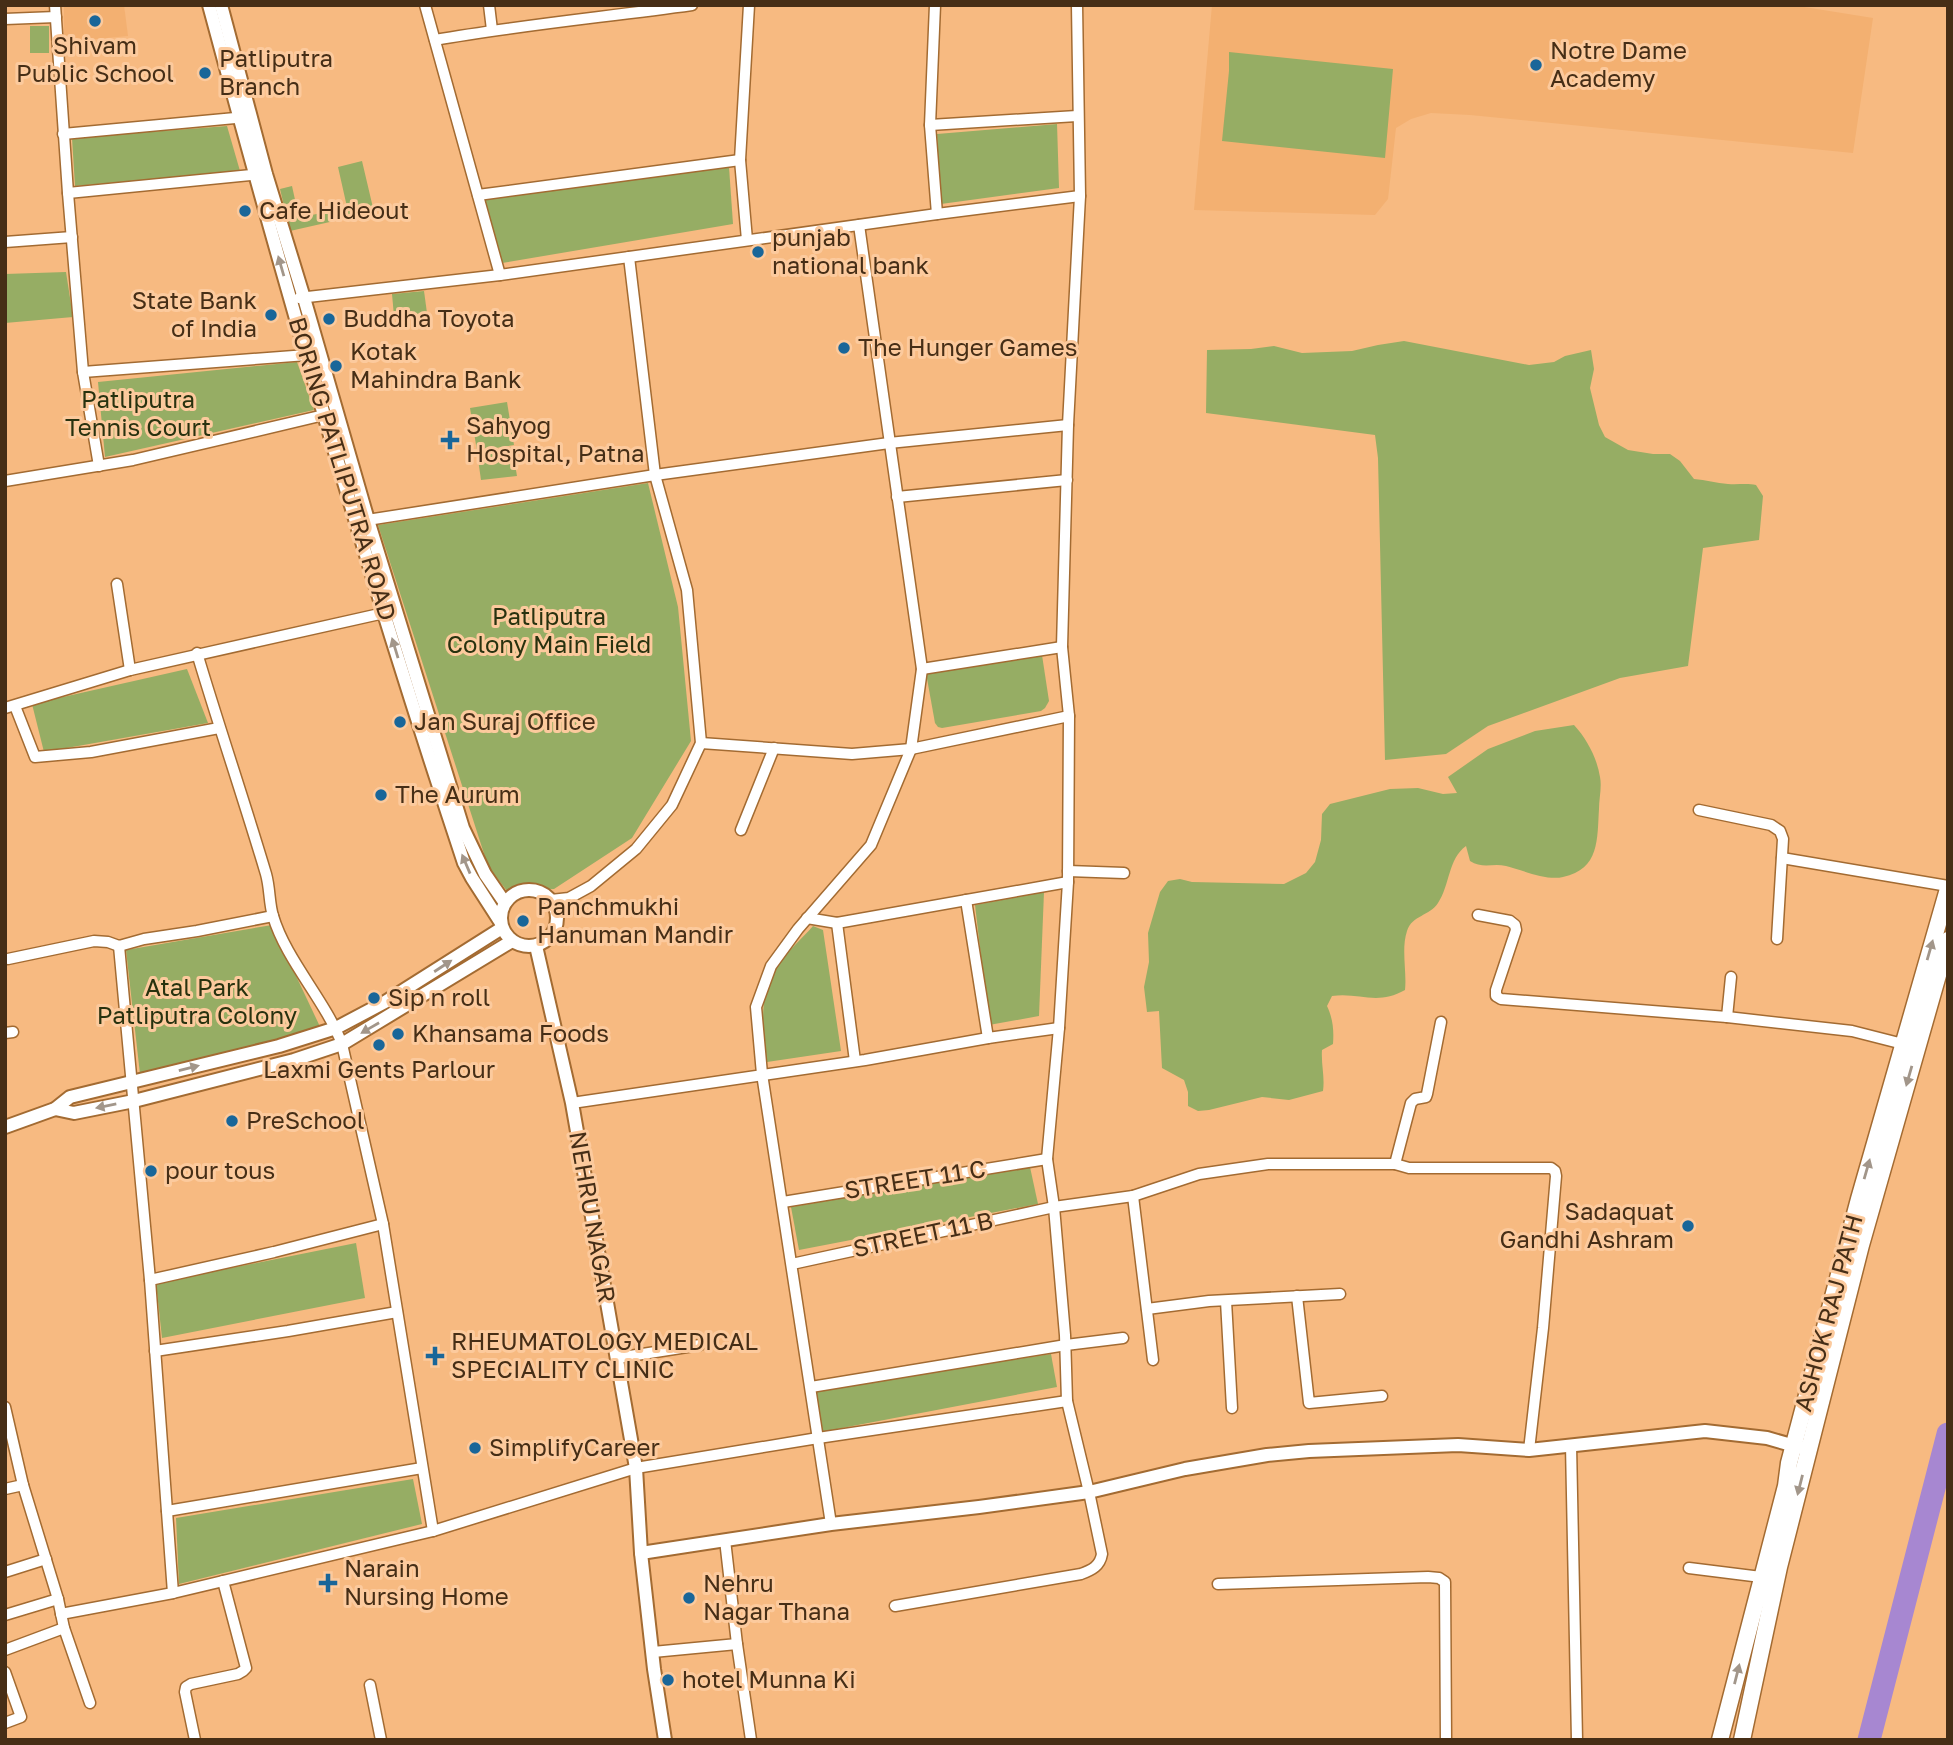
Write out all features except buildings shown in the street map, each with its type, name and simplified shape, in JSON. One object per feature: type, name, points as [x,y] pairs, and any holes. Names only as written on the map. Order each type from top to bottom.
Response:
[{"type":"main road","name":"ASHOK RAJ PATH","points":[[1910,1046],[1948,887]]},
{"type":"main road","name":"ASHOK RAJ PATH","points":[[1742,1740],[1802,1448],[1859,1199],[1948,940]]},
{"type":"main road","name":"ASHOK RAJ PATH","points":[[1720,1740],[1786,1486],[1789,1463],[1802,1448]]},
{"type":"street","points":[[55,5],[83,372],[99,466]]},
{"type":"street","name":"BORING PATLIPUTRA ROAD","points":[[209,5],[464,863],[502,925]]},
{"type":"street","name":"BORING PATLIPUTRA ROAD","points":[[221,5],[244,117]]},
{"type":"street","points":[[425,5],[500,275]]},
{"type":"street","points":[[489,5],[492,30]]},
{"type":"street","points":[[435,40],[492,30],[692,5]]},
{"type":"street","points":[[747,240],[740,160],[750,5]]},
{"type":"street","points":[[935,5],[930,125],[937,214]]},
{"type":"street","points":[[895,1606],[1090,1571],[1097,1566],[1101,1554],[1067,1401],[1066,1345],[1047,1159],[1059,1028],[1068,877],[1069,716],[1062,647],[1068,425],[1080,196],[1077,5]]},
{"type":"street","points":[[5,19],[56,17]]},
{"type":"street","points":[[930,125],[1077,116]]},
{"type":"street","points":[[63,134],[244,117]]},
{"type":"street","points":[[478,195],[740,160]]},
{"type":"street","points":[[68,193],[261,174]]},
{"type":"street","points":[[298,299],[500,275],[1080,196]]},
{"type":"street","points":[[831,1524],[762,1074],[757,1007],[771,966],[807,918],[871,845],[911,749],[922,669],[859,225]]},
{"type":"street","points":[[5,242],[72,237]]},
{"type":"street","points":[[551,900],[569,898],[591,886],[636,849],[672,805],[701,743],[687,590],[655,475],[629,257]]},
{"type":"street","name":"BORING PATLIPUTRA ROAD","points":[[298,299],[307,355],[324,415],[362,521],[384,613],[463,828],[485,874],[505,903]]},
{"type":"street","points":[[83,372],[307,355]]},
{"type":"street","points":[[5,481],[133,460],[324,415]]},
{"type":"street","points":[[362,521],[655,475],[889,443],[1068,425]]},
{"type":"street","points":[[897,497],[1067,480]]},
{"type":"street","points":[[117,584],[130,670]]},
{"type":"street","points":[[219,728],[90,752],[34,757],[10,707],[130,670],[197,653],[384,613]]},
{"type":"street","points":[[922,669],[1062,647]]},
{"type":"street","points":[[197,653],[267,878],[273,916],[288,948],[336,1028],[342,1044],[383,1224],[433,1531]]},
{"type":"street","points":[[701,743],[852,754],[911,749],[1069,716]]},
{"type":"street","points":[[741,830],[774,748]]},
{"type":"street","points":[[1699,810],[1777,827],[1783,839],[1777,939]]},
{"type":"street","points":[[1782,858],[1948,887]]},
{"type":"street","points":[[807,918],[837,923],[966,900],[1068,877],[1124,873]]},
{"type":"street","points":[[522,891],[543,893],[556,908],[558,918],[552,936],[536,946],[524,947],[512,941],[502,925],[501,912],[505,903],[522,891]]},
{"type":"street","points":[[966,900],[988,1038]]},
{"type":"street","points":[[1478,915],[1510,921],[1515,925],[1516,930],[1496,990],[1496,996],[1501,999],[1727,1017],[1852,1031],[1910,1046]]},
{"type":"street","points":[[8,959],[94,941],[119,946],[273,916]]},
{"type":"street","points":[[837,923],[855,1061]]},
{"type":"street","points":[[5,1126],[55,1109],[70,1097],[279,1046],[336,1028],[385,1002],[502,925]]},
{"type":"street","points":[[55,1109],[74,1113],[134,1101],[342,1044],[512,941]]},
{"type":"street","points":[[119,946],[150,1280],[173,1593]]},
{"type":"street","name":"NEHRU NAGAR","points":[[536,946],[572,1103],[636,1468],[641,1553],[665,1740]]},
{"type":"street","points":[[1727,1017],[1731,977]]},
{"type":"street","points":[[1395,1164],[1411,1103],[1427,1094],[1441,1022]]},
{"type":"street","points":[[572,1103],[1059,1028]]},
{"type":"street","name":"STREET 11 C","points":[[783,1202],[1047,1159]]},
{"type":"street","name":"STREET 11 B","points":[[792,1264],[1054,1207],[1133,1195],[1199,1174],[1268,1164],[1395,1164],[1409,1168],[1545,1167],[1555,1171],[1556,1176],[1529,1450]]},
{"type":"street","points":[[1133,1195],[1153,1360]]},
{"type":"street","points":[[150,1280],[383,1224]]},
{"type":"street","points":[[1147,1309],[1209,1301],[1340,1294]]},
{"type":"street","points":[[1297,1296],[1309,1403],[1382,1396]]},
{"type":"street","points":[[1226,1301],[1232,1408]]},
{"type":"street","points":[[155,1351],[397,1312]]},
{"type":"street","points":[[811,1387],[1123,1338]]},
{"type":"street","points":[[617,1358],[700,1345]]},
{"type":"street","points":[[61,1614],[173,1593],[433,1531],[636,1468],[1067,1401]]},
{"type":"street","points":[[5,1408],[23,1485],[58,1599],[64,1628],[90,1703]]},
{"type":"street","points":[[641,1553],[831,1524],[1089,1492],[1185,1469],[1309,1451],[1458,1445],[1529,1450],[1705,1431],[1768,1438],[1802,1448]]},
{"type":"street","points":[[1571,1445],[1577,1740]]},
{"type":"street","points":[[167,1511],[422,1468]]},
{"type":"street","points":[[5,1489],[23,1485]]},
{"type":"street","points":[[725,1540],[751,1740]]},
{"type":"street","points":[[5,1572],[46,1559]]},
{"type":"street","points":[[1689,1568],[1761,1577]]},
{"type":"street","points":[[1218,1584],[1427,1577],[1439,1578],[1445,1582],[1446,1740]]},
{"type":"street","points":[[195,1740],[186,1687],[238,1674],[246,1668],[223,1581]]},
{"type":"street","points":[[5,1615],[58,1599]]},
{"type":"street","points":[[5,1650],[64,1628]]},
{"type":"street","points":[[653,1652],[737,1644]]},
{"type":"street","points":[[5,1672],[22,1717],[5,1723]]},
{"type":"street","points":[[370,1685],[381,1740]]},
{"type":"shaded area","name":"Shivam Public School","points":[[64,5],[124,5],[128,36],[64,42]]},
{"type":"shaded area","name":"Notre Dame Academy","points":[[1212,5],[1792,5],[1873,18],[1853,153],[1431,113],[1411,119],[1396,128],[1388,199],[1375,215],[1194,210]]},
{"type":"green space","points":[[30,26],[49,26],[49,53],[30,53]]},
{"type":"green space","points":[[1229,52],[1393,69],[1385,158],[1222,141]]},
{"type":"green space","points":[[1057,124],[1059,188],[941,204],[937,134]]},
{"type":"green space","points":[[227,126],[240,171],[75,186],[72,138]]},
{"type":"green space","points":[[362,161],[374,212],[290,231],[280,189],[292,186],[299,218],[347,207],[338,167]]},
{"type":"green space","points":[[729,167],[733,224],[502,263],[484,199]]},
{"type":"green space","points":[[66,272],[73,317],[5,323],[5,274]]},
{"type":"green space","points":[[424,291],[427,313],[394,316],[392,294]]},
{"type":"green space","points":[[1404,341],[1529,365],[1554,362],[1565,356],[1591,350],[1594,369],[1590,388],[1599,425],[1605,437],[1628,450],[1670,454],[1680,461],[1694,479],[1756,485],[1763,496],[1759,540],[1703,548],[1688,666],[1620,678],[1488,726],[1446,754],[1385,760],[1378,458],[1375,435],[1206,413],[1207,350],[1274,346],[1302,353],[1352,351]]},
{"type":"green space","name":"Patliputra Tennis Court","points":[[297,362],[314,410],[105,457],[98,382]]},
{"type":"green space","points":[[507,402],[514,445],[477,451],[470,408]]},
{"type":"green space","points":[[512,447],[517,476],[481,480],[477,452]]},
{"type":"green space","name":"Patliputra Colony Main Field","points":[[648,483],[678,607],[691,741],[632,838],[554,889],[528,890],[513,899],[488,866],[378,525]]},
{"type":"green space","points":[[1042,655],[1049,701],[1041,711],[942,728],[935,723],[926,673]]},
{"type":"green space","points":[[187,669],[208,723],[44,752],[32,704]]},
{"type":"green space","points":[[1574,725],[1591,749],[1601,781],[1596,842],[1590,860],[1584,867],[1563,877],[1542,876],[1506,866],[1474,863],[1470,861],[1466,846],[1452,865],[1438,903],[1409,926],[1404,945],[1405,990],[1377,998],[1332,996],[1327,1006],[1333,1025],[1333,1044],[1322,1050],[1323,1091],[1289,1100],[1262,1097],[1209,1110],[1198,1111],[1188,1106],[1188,1092],[1184,1080],[1162,1068],[1159,1011],[1147,1012],[1144,987],[1149,962],[1148,933],[1160,892],[1168,881],[1180,879],[1192,882],[1284,884],[1306,873],[1315,862],[1321,840],[1322,814],[1330,804],[1390,789],[1418,788],[1443,794],[1457,793],[1448,777],[1488,749],[1535,731]]},
{"type":"green space","points":[[1044,892],[1039,1016],[989,1025],[975,905]]},
{"type":"green space","name":"Atal Park Patliputra Colony","points":[[272,925],[323,1033],[141,1083],[126,950]]},
{"type":"green space","points":[[813,926],[823,930],[841,1051],[767,1062],[763,1014],[770,978],[779,962]]},
{"type":"green space","points":[[1030,1167],[1038,1204],[799,1250],[791,1207]]},
{"type":"green space","points":[[356,1243],[365,1298],[162,1338],[156,1283]]},
{"type":"green space","points":[[1051,1354],[1057,1387],[821,1432],[815,1389]]},
{"type":"green space","points":[[413,1479],[422,1524],[179,1584],[176,1518]]},
{"type":"waterway","points":[[1869,1740],[1948,1434]]},
{"type":"place","name":"Shivam Public School","points":[[95,21]]},
{"type":"place","name":"Notre Dame Academy","points":[[1536,65]]},
{"type":"place","name":"Patliputra Branch","points":[[205,73]]},
{"type":"place","name":"Cafe Hideout","points":[[245,211]]},
{"type":"place","name":"punjab national bank","points":[[758,252]]},
{"type":"place","name":"State Bank of India","points":[[271,315]]},
{"type":"place","name":"Buddha Toyota","points":[[329,319]]},
{"type":"place","name":"The Hunger Games","points":[[844,348]]},
{"type":"place","name":"Kotak Mahindra Bank","points":[[336,366]]},
{"type":"place","name":"Sahyog Hospital, Patna","points":[[450,440]]},
{"type":"place","name":"Jan Suraj Office","points":[[400,722]]},
{"type":"place","name":"The Aurum","points":[[381,795]]},
{"type":"place","name":"Panchmukhi Hanuman Mandir","points":[[523,921]]},
{"type":"place","name":"Sip n roll","points":[[374,998]]},
{"type":"place","name":"Khansama Foods","points":[[398,1034]]},
{"type":"place","name":"Laxmi Gents Parlour","points":[[379,1045]]},
{"type":"place","name":"PreSchool","points":[[232,1121]]},
{"type":"place","name":"pour tous","points":[[151,1171]]},
{"type":"place","name":"Sadaquat Gandhi Ashram","points":[[1688,1226]]},
{"type":"place","name":"RHEUMATOLOGY MEDICAL SPECIALITY CLINIC","points":[[435,1356]]},
{"type":"place","name":"SimplifyCareer","points":[[475,1448]]},
{"type":"place","name":"Narain Nursing Home","points":[[328,1583]]},
{"type":"place","name":"Nehru Nagar Thana","points":[[689,1598]]},
{"type":"place","name":"hotel Munna Ki","points":[[668,1680]]}]
